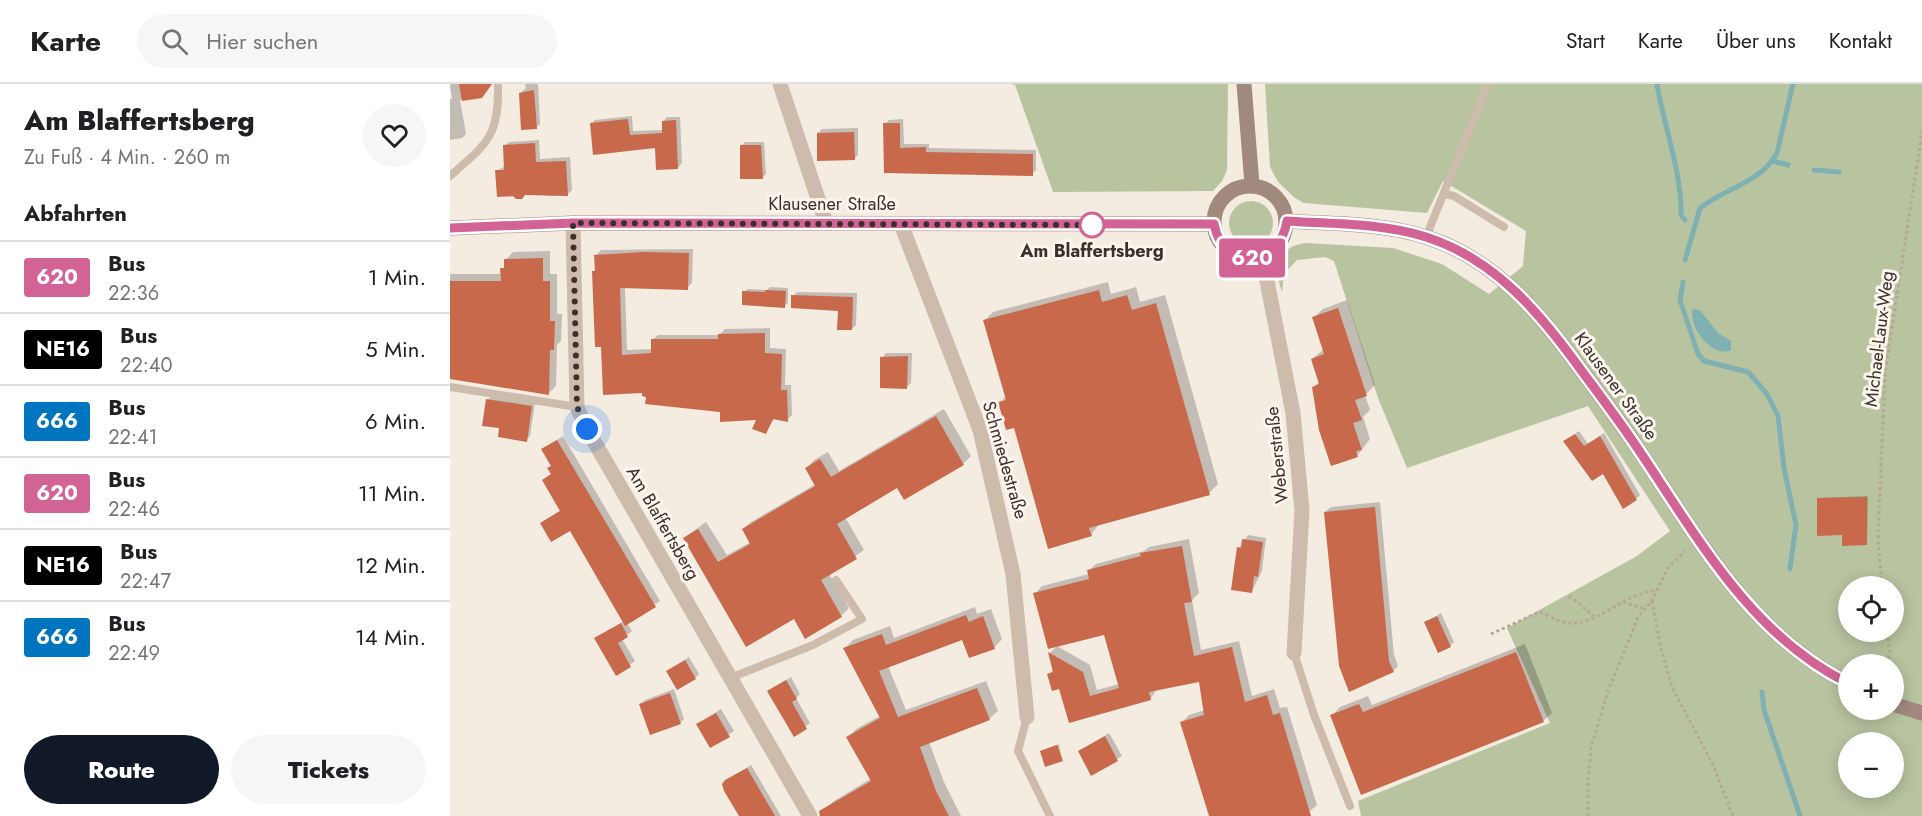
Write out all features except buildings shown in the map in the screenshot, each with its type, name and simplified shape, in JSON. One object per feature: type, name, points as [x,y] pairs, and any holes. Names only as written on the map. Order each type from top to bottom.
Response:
[{"type":"main road","points":[[1244,84],[1252,185]]},
{"type":"main road","points":[[1252,185],[1272,193],[1280,200],[1287,221],[1280,242],[1262,256],[1243,257],[1226,249],[1215,234],[1214,224],[1220,201],[1240,187],[1252,185]]},
{"type":"main road","name":"Klausener Straße","points":[[1287,221],[1349,225],[1426,237],[1466,255],[1496,273],[1542,317],[1633,441],[1698,540],[1734,587],[1766,624],[1801,654],[1838,677]]},
{"type":"main road","name":"Klausener Straße","points":[[450,228],[573,223],[1214,224]]},
{"type":"main road","points":[[1904,707],[1922,713]]},
{"type":"street","points":[[780,84],[826,223]]},
{"type":"street","name":"Am Blaffertsberg","points":[[573,223],[577,407],[593,439],[810,816]]},
{"type":"street","name":"Schmiedestraße","points":[[901,224],[980,430],[1013,574],[1027,717]]},
{"type":"street","name":"Weberstraße","points":[[1262,256],[1293,413],[1302,510],[1294,652]]},
{"type":"lane","points":[[450,177],[471,158],[493,132],[498,114],[498,84]]},
{"type":"lane","points":[[1426,237],[1488,84]]},
{"type":"lane","points":[[1444,194],[1454,196],[1504,227]]},
{"type":"lane","points":[[450,387],[577,407]]},
{"type":"lane","points":[[730,678],[813,645],[861,619],[836,579]]},
{"type":"lane","points":[[1294,652],[1314,715],[1350,806]]},
{"type":"lane","points":[[1027,717],[1017,751],[1050,816]]},
{"type":"path","name":"Michael-Laux-Weg","points":[[1881,576],[1878,538],[1885,374],[1922,132]]},
{"type":"path","points":[[1588,816],[1592,748],[1607,694],[1638,617],[1652,601],[1666,569],[1698,540]]},
{"type":"path","points":[[1491,634],[1539,612],[1573,624],[1647,591],[1656,591]]},
{"type":"path","points":[[1569,596],[1594,616]]},
{"type":"path","points":[[1652,601],[1661,649],[1672,687],[1713,765],[1733,816]]},
{"type":"path","points":[[1623,602],[1645,609]]},
{"type":"green space","points":[[1010,84],[1228,84],[1227,170],[1222,181],[1213,191],[1053,192],[1015,85]]},
{"type":"green space","points":[[1265,84],[1922,84],[1922,816],[1361,816],[1358,801],[1550,723],[1507,628],[1637,556],[1670,531],[1588,406],[1407,468],[1378,398],[1334,261],[1325,257],[1297,260],[1284,274],[1282,292],[1279,283],[1278,267],[1282,254],[1288,249],[1305,243],[1393,248],[1442,264],[1489,294],[1523,266],[1526,231],[1443,181],[1427,213],[1304,203],[1278,182],[1270,167]]},
{"type":"green space","points":[[1251,201],[1266,208],[1273,223],[1266,238],[1251,245],[1236,238],[1229,223],[1236,208]]},
{"type":"water","points":[[1693,309],[1700,310],[1718,333],[1731,341],[1731,350],[1724,352],[1717,350],[1703,340],[1694,324]]},
{"type":"waterway","points":[[1657,84],[1676,166],[1681,215],[1685,220]]},
{"type":"waterway","points":[[1685,260],[1700,208],[1753,178],[1770,163],[1777,153],[1793,84]]},
{"type":"waterway","points":[[1773,161],[1788,165]]},
{"type":"waterway","points":[[1814,170],[1839,172]]},
{"type":"waterway","points":[[1683,282],[1680,300],[1698,354],[1704,361],[1748,372],[1767,394],[1778,416],[1784,468],[1796,525],[1790,569]]},
{"type":"waterway","points":[[1762,692],[1764,710],[1800,816]]},
{"type":"bus line","name":"620","points":[[450,228],[573,223],[1214,224],[1215,234],[1226,249],[1234,255],[1252,258],[1272,251],[1285,232],[1287,221],[1349,225],[1426,237],[1466,255],[1496,273],[1542,317],[1633,441],[1698,540],[1734,587],[1766,624],[1801,654],[1838,678]]},
{"type":"place","name":"Am Blaffertsberg","points":[[1092,225]]},
{"type":"route","points":[[587,429],[577,407],[573,223],[1092,225]]}]
